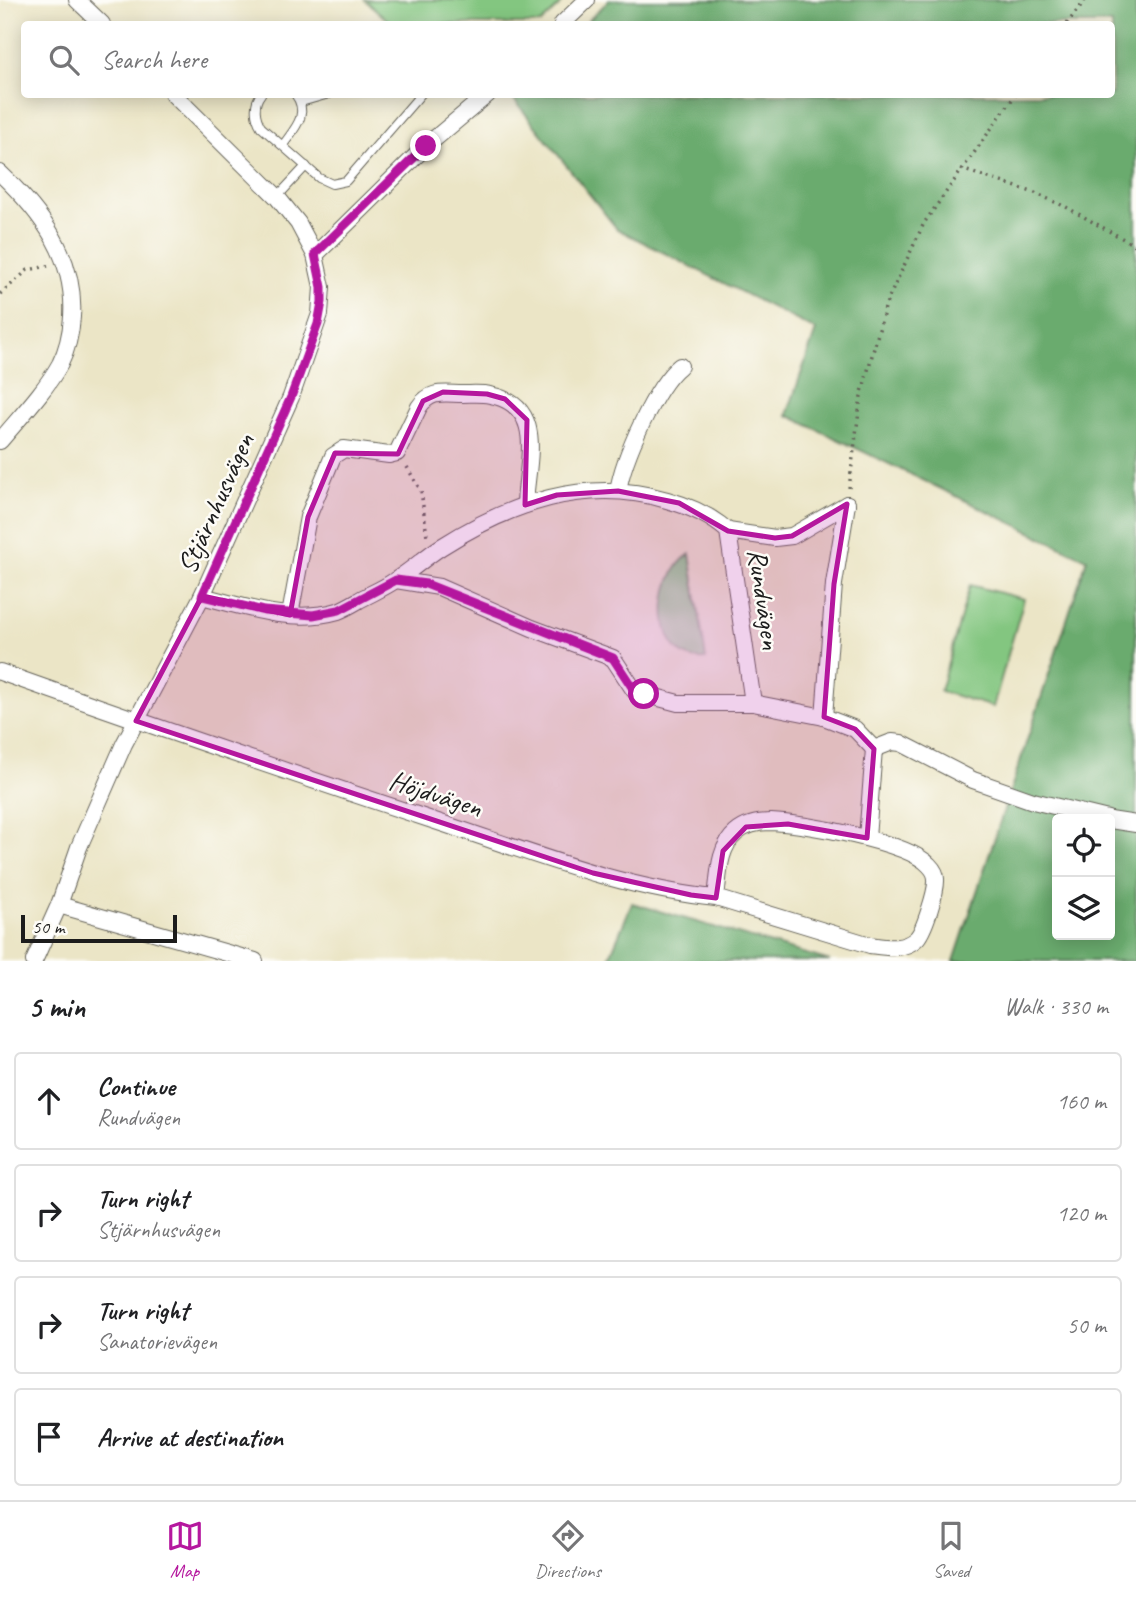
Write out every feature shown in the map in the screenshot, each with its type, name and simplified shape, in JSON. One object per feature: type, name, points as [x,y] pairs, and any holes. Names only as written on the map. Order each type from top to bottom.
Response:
[{"type":"street","points":[[77,0],[99,21]]},
{"type":"street","points":[[565,21],[587,0]]},
{"type":"street","name":"Stjärnhusvägen","points":[[34,961],[59,905],[79,847],[136,721],[202,596],[291,397],[318,324],[322,302],[322,287],[315,254],[298,223],[277,197],[177,98]]},
{"type":"street","points":[[315,254],[426,146],[483,98]]},
{"type":"street","points":[[0,173],[36,211],[59,246],[67,265],[73,297],[64,355],[46,384],[0,440]]},
{"type":"street","points":[[618,491],[621,470],[659,392],[667,377],[680,366]]},
{"type":"street","points":[[290,615],[308,517],[333,456],[344,449],[388,455],[397,453],[419,407],[435,393],[486,394],[505,399],[522,412],[530,430],[525,505]]},
{"type":"street","name":"Rundvägen","points":[[202,596],[290,615],[313,615],[339,610],[396,580],[461,534],[505,512],[556,495],[600,489],[652,495],[679,503],[715,520],[728,531],[753,703]]},
{"type":"street","points":[[728,531],[775,538],[792,536],[847,504]]},
{"type":"street","points":[[824,717],[834,584],[847,504]]},
{"type":"street","points":[[396,580],[439,587],[532,628],[613,658],[634,690],[644,694],[678,703],[753,703],[824,717],[855,729],[874,749],[867,838],[769,822],[746,827],[737,832],[723,851],[716,898]]},
{"type":"street","name":"Höjdvägen","points":[[0,672],[136,721],[593,873],[716,898],[861,943],[890,948],[904,945],[917,939],[923,928],[936,882],[935,874],[920,857],[867,838]]},
{"type":"street","points":[[874,749],[892,742],[901,743],[973,780],[1032,801],[1088,814]]},
{"type":"street","points":[[1115,820],[1136,824]]},
{"type":"street","points":[[59,905],[255,961]]},
{"type":"lane","points":[[259,98],[256,105],[258,123],[326,182],[338,184],[346,181],[418,98]]},
{"type":"lane","points":[[283,145],[300,121],[303,108],[298,98]]},
{"type":"lane","points":[[277,197],[306,166]]},
{"type":"path","points":[[1069,21],[1085,0]]},
{"type":"path","points":[[847,504],[861,396],[886,304],[924,223],[1013,98]]},
{"type":"path","points":[[961,169],[1035,193],[1136,246]]},
{"type":"path","points":[[0,294],[27,270],[67,265]]},
{"type":"path","points":[[397,453],[421,491],[429,555]]},
{"type":"highlighted area","points":[[443,392],[487,394],[505,399],[527,420],[525,505],[557,495],[618,491],[679,503],[728,531],[775,538],[792,536],[847,504],[834,584],[824,717],[855,729],[874,749],[867,838],[788,824],[746,827],[723,851],[716,898],[691,895],[593,873],[136,721],[202,596],[290,615],[308,517],[335,453],[398,454],[423,401]]},
{"type":"green space","points":[[365,0],[565,0],[543,21],[389,21]]},
{"type":"green space","points":[[609,0],[1136,0],[1136,961],[954,961],[1087,559],[787,415],[816,330],[617,229],[513,98],[1115,98],[1115,21],[588,21]]},
{"type":"green space","points":[[690,554],[706,659],[689,657],[676,648],[668,634],[665,617],[665,598],[670,581],[678,565]]},
{"type":"green space","points":[[970,585],[1024,599],[993,707],[940,691]]},
{"type":"green space","points":[[632,903],[830,961],[608,961]]},
{"type":"route","points":[[426,146],[315,254],[322,287],[318,324],[291,397],[202,596],[264,611],[313,615],[339,610],[396,580],[426,584],[613,658],[634,690],[644,694]]}]
